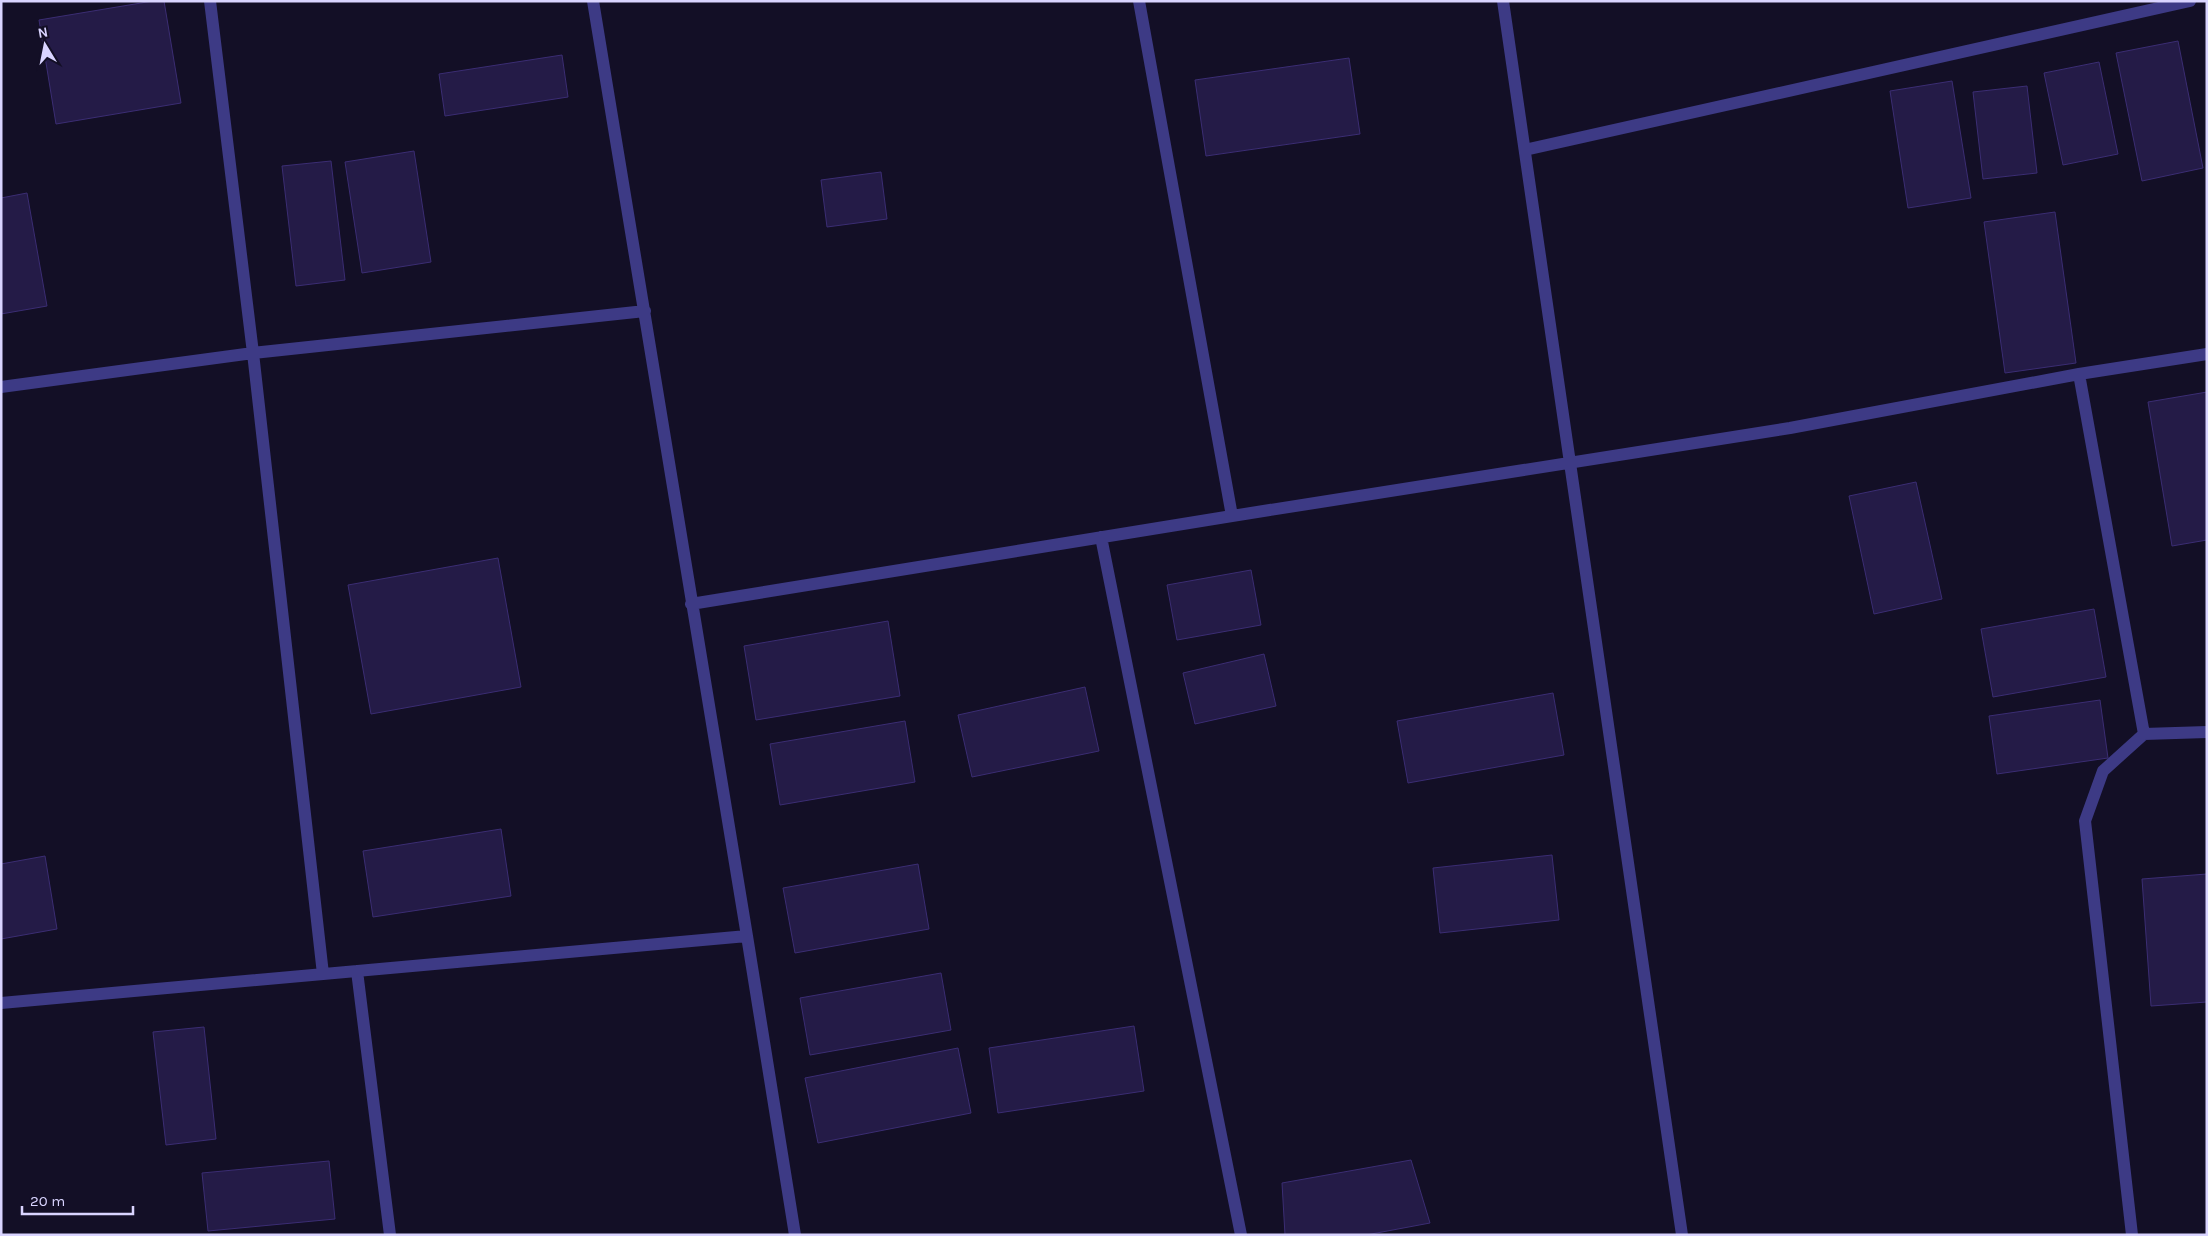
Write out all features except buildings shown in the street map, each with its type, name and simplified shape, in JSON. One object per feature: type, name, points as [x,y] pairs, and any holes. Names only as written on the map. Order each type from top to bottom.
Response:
[{"type":"street","points":[[210,1],[253,354],[323,974]]},
{"type":"street","points":[[593,1],[795,1235]]},
{"type":"street","points":[[1139,1],[1232,516]]},
{"type":"street","points":[[1502,1],[1682,1235]]},
{"type":"street","points":[[1525,150],[2190,1]]},
{"type":"street","points":[[1,387],[253,354],[645,311]]},
{"type":"street","points":[[691,604],[1790,428],[2079,374],[2207,354]]},
{"type":"street","points":[[2079,374],[2144,734]]},
{"type":"street","points":[[1101,537],[1241,1235]]},
{"type":"street","points":[[2132,1235],[2085,821],[2103,771],[2144,734],[2207,732]]},
{"type":"street","points":[[1,1003],[747,936]]},
{"type":"street","points":[[357,971],[390,1235]]}]
